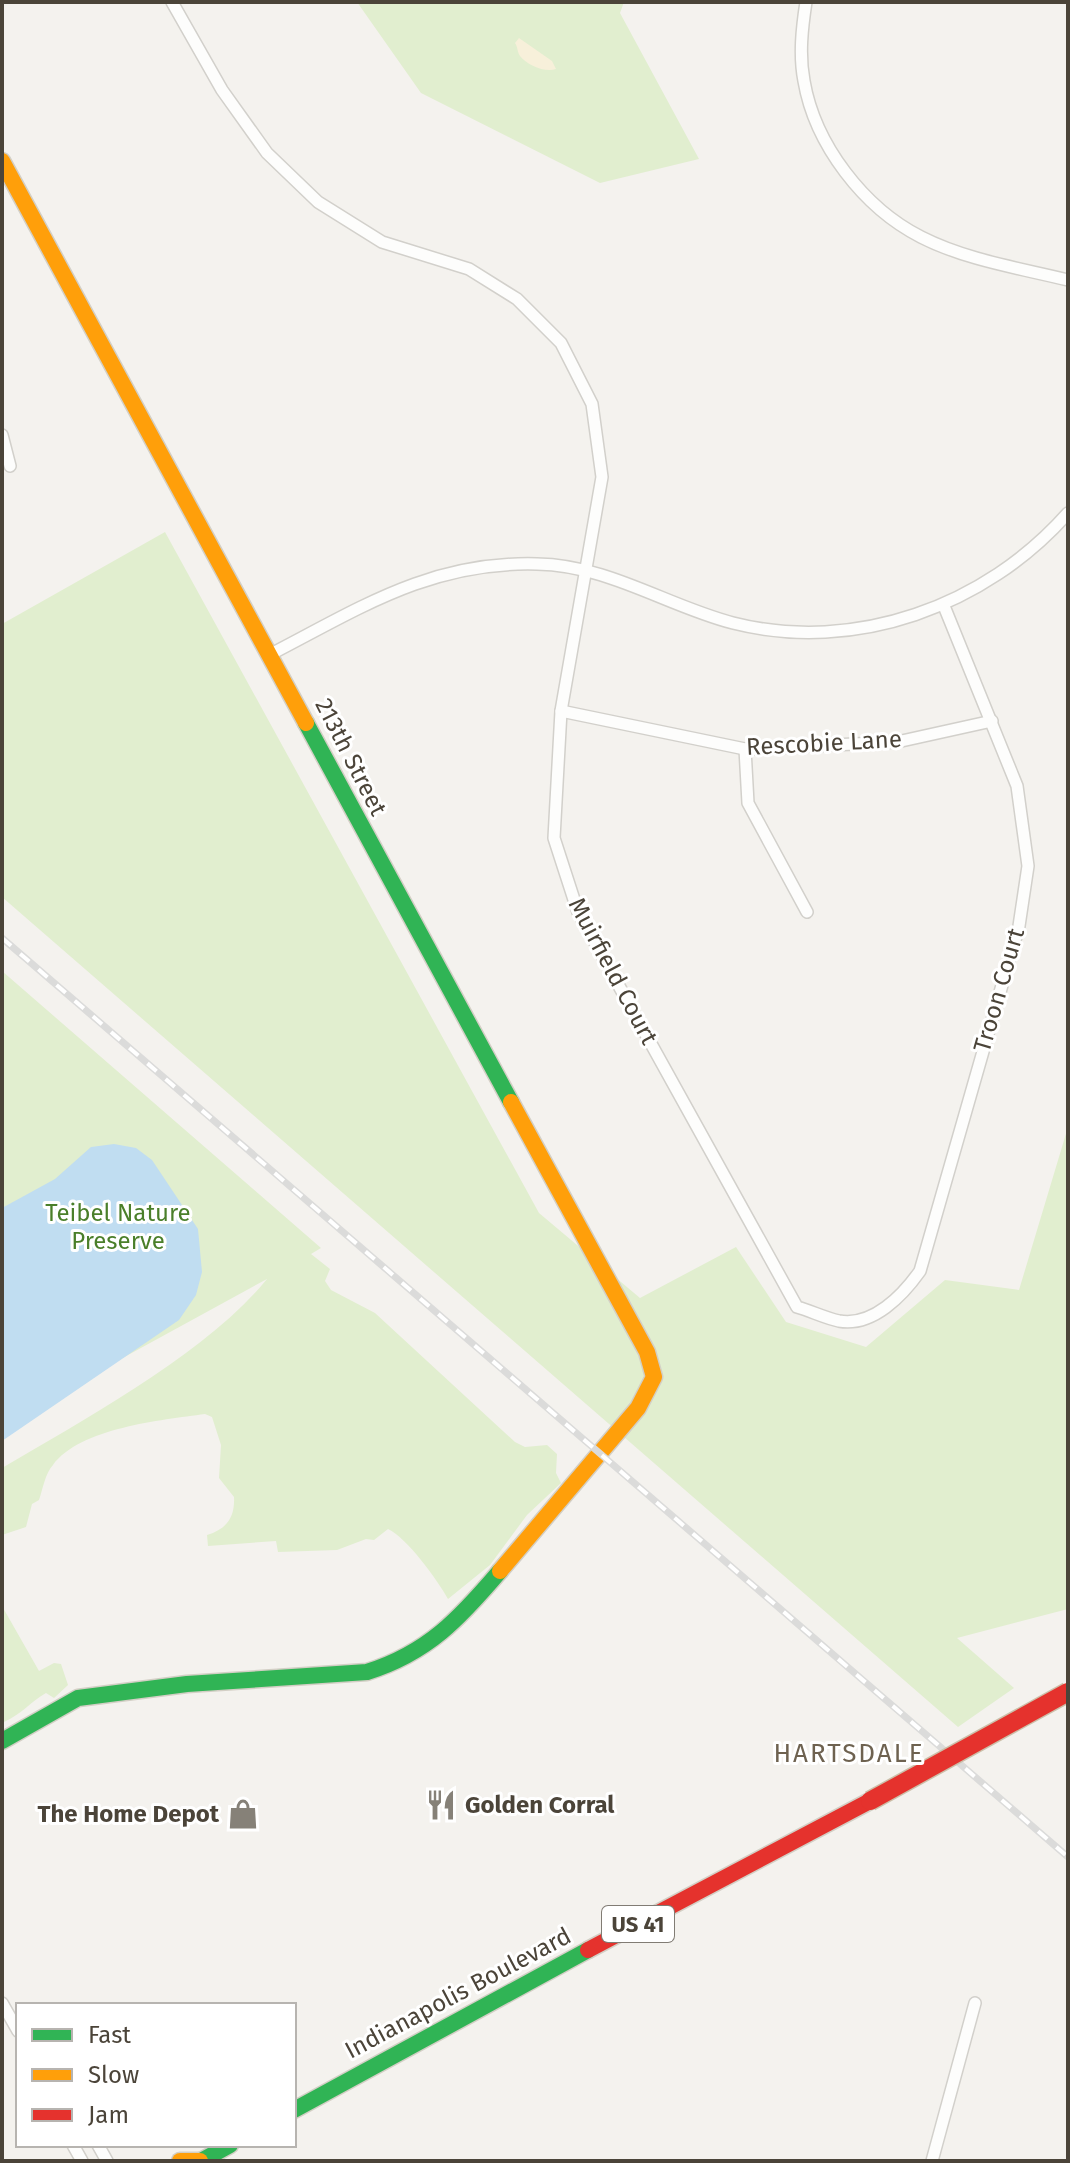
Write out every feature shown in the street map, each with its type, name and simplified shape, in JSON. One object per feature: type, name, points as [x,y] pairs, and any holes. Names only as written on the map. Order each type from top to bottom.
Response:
[{"type":"main road","name":"213th Street","points":[[2,161],[271,654],[381,868],[647,1352],[654,1377],[638,1408],[473,1603],[445,1632],[420,1650],[367,1672],[187,1684],[78,1698],[2,1741]]},
{"type":"main road","name":"Indianapolis Boulevard","points":[[296,2109],[466,2014],[870,1801],[1068,1692]]},
{"type":"main road","points":[[180,2161],[201,2161],[226,2147]]},
{"type":"street","name":"Muirfield Court","points":[[172,2],[222,90],[267,153],[318,202],[382,242],[469,269],[517,299],[561,343],[592,404],[602,477],[588,571],[561,711],[554,838],[578,912],[797,1307],[829,1317]]},
{"type":"street","points":[[806,2],[801,34],[804,82],[821,135],[863,196],[920,237],[934,243],[963,254],[1068,280]]},
{"type":"street","points":[[2,435],[10,466]]},
{"type":"street","points":[[271,654],[356,607],[434,576],[506,564],[540,563],[588,571],[645,588],[735,623],[786,629],[837,630],[893,622],[944,606],[1008,569],[1068,513]]},
{"type":"street","name":"Troon Court","points":[[829,1317],[840,1321],[862,1319],[900,1299],[920,1271],[1019,926],[1028,866],[1025,826],[1017,786],[944,606]]},
{"type":"street","name":"Rescobie Lane","points":[[561,711],[745,749],[897,742],[992,721]]},
{"type":"street","points":[[745,749],[748,803],[807,912]]},
{"type":"street","points":[[2,2003],[16,2028]]},
{"type":"street","points":[[932,2161],[975,2003]]},
{"type":"green space","points":[[357,2],[624,2],[620,13],[699,159],[600,183],[421,93]]},
{"type":"green space","points":[[165,532],[539,1213],[640,1298],[736,1247],[786,1322],[866,1347],[945,1280],[1019,1290],[1068,1127],[1068,1609],[957,1638],[1014,1688],[958,1727],[2,897],[2,624]]},
{"type":"green space","name":"Teibel Nature Preserve","points":[[2,971],[321,1248],[311,1254],[330,1269],[325,1281],[331,1290],[375,1313],[515,1442],[525,1447],[547,1445],[557,1454],[556,1473],[561,1483],[527,1515],[490,1565],[448,1599],[412,1550],[388,1529],[374,1540],[366,1539],[337,1550],[278,1552],[276,1541],[208,1546],[207,1535],[225,1526],[231,1516],[234,1497],[219,1478],[221,1445],[212,1417],[205,1414],[123,1428],[101,1434],[65,1452],[50,1469],[39,1500],[32,1504],[26,1527],[2,1535],[2,1468],[107,1406],[179,1358],[212,1333],[267,1279],[2,1424]]},
{"type":"green space","points":[[2,1606],[39,1671],[54,1663],[61,1664],[68,1685],[54,1698],[46,1693],[4,1722]]},
{"type":"sand","points":[[519,38],[552,61],[556,69],[542,69],[523,59],[515,43]]},
{"type":"water","points":[[114,1144],[136,1148],[152,1160],[198,1229],[202,1272],[196,1295],[179,1320],[2,1441],[2,1208],[55,1179],[91,1147]]},
{"type":"railway","points":[[2,938],[1068,1857]]},
{"type":"traffic: fast","points":[[306,723],[511,1102]]},
{"type":"traffic: fast","points":[[2,1741],[78,1698],[187,1684],[367,1672],[408,1655],[441,1632],[500,1571]]},
{"type":"traffic: fast","points":[[296,2109],[588,1950]]},
{"type":"traffic: fast","points":[[201,2161],[226,2147]]},
{"type":"traffic: slow","points":[[2,161],[306,723]]},
{"type":"traffic: slow","points":[[500,1571],[638,1408],[654,1377],[647,1352],[511,1102]]},
{"type":"traffic: slow","points":[[180,2161],[200,2161]]},
{"type":"traffic: jam","points":[[870,1801],[1068,1692]]},
{"type":"traffic: jam","points":[[588,1950],[870,1801]]},
{"type":"place","name":"Golden Corral","points":[[441,1805]]},
{"type":"place","name":"The Home Depot","points":[[243,1814]]},
{"type":"district","name":"HARTSDALE","points":[[849,1753]]}]
